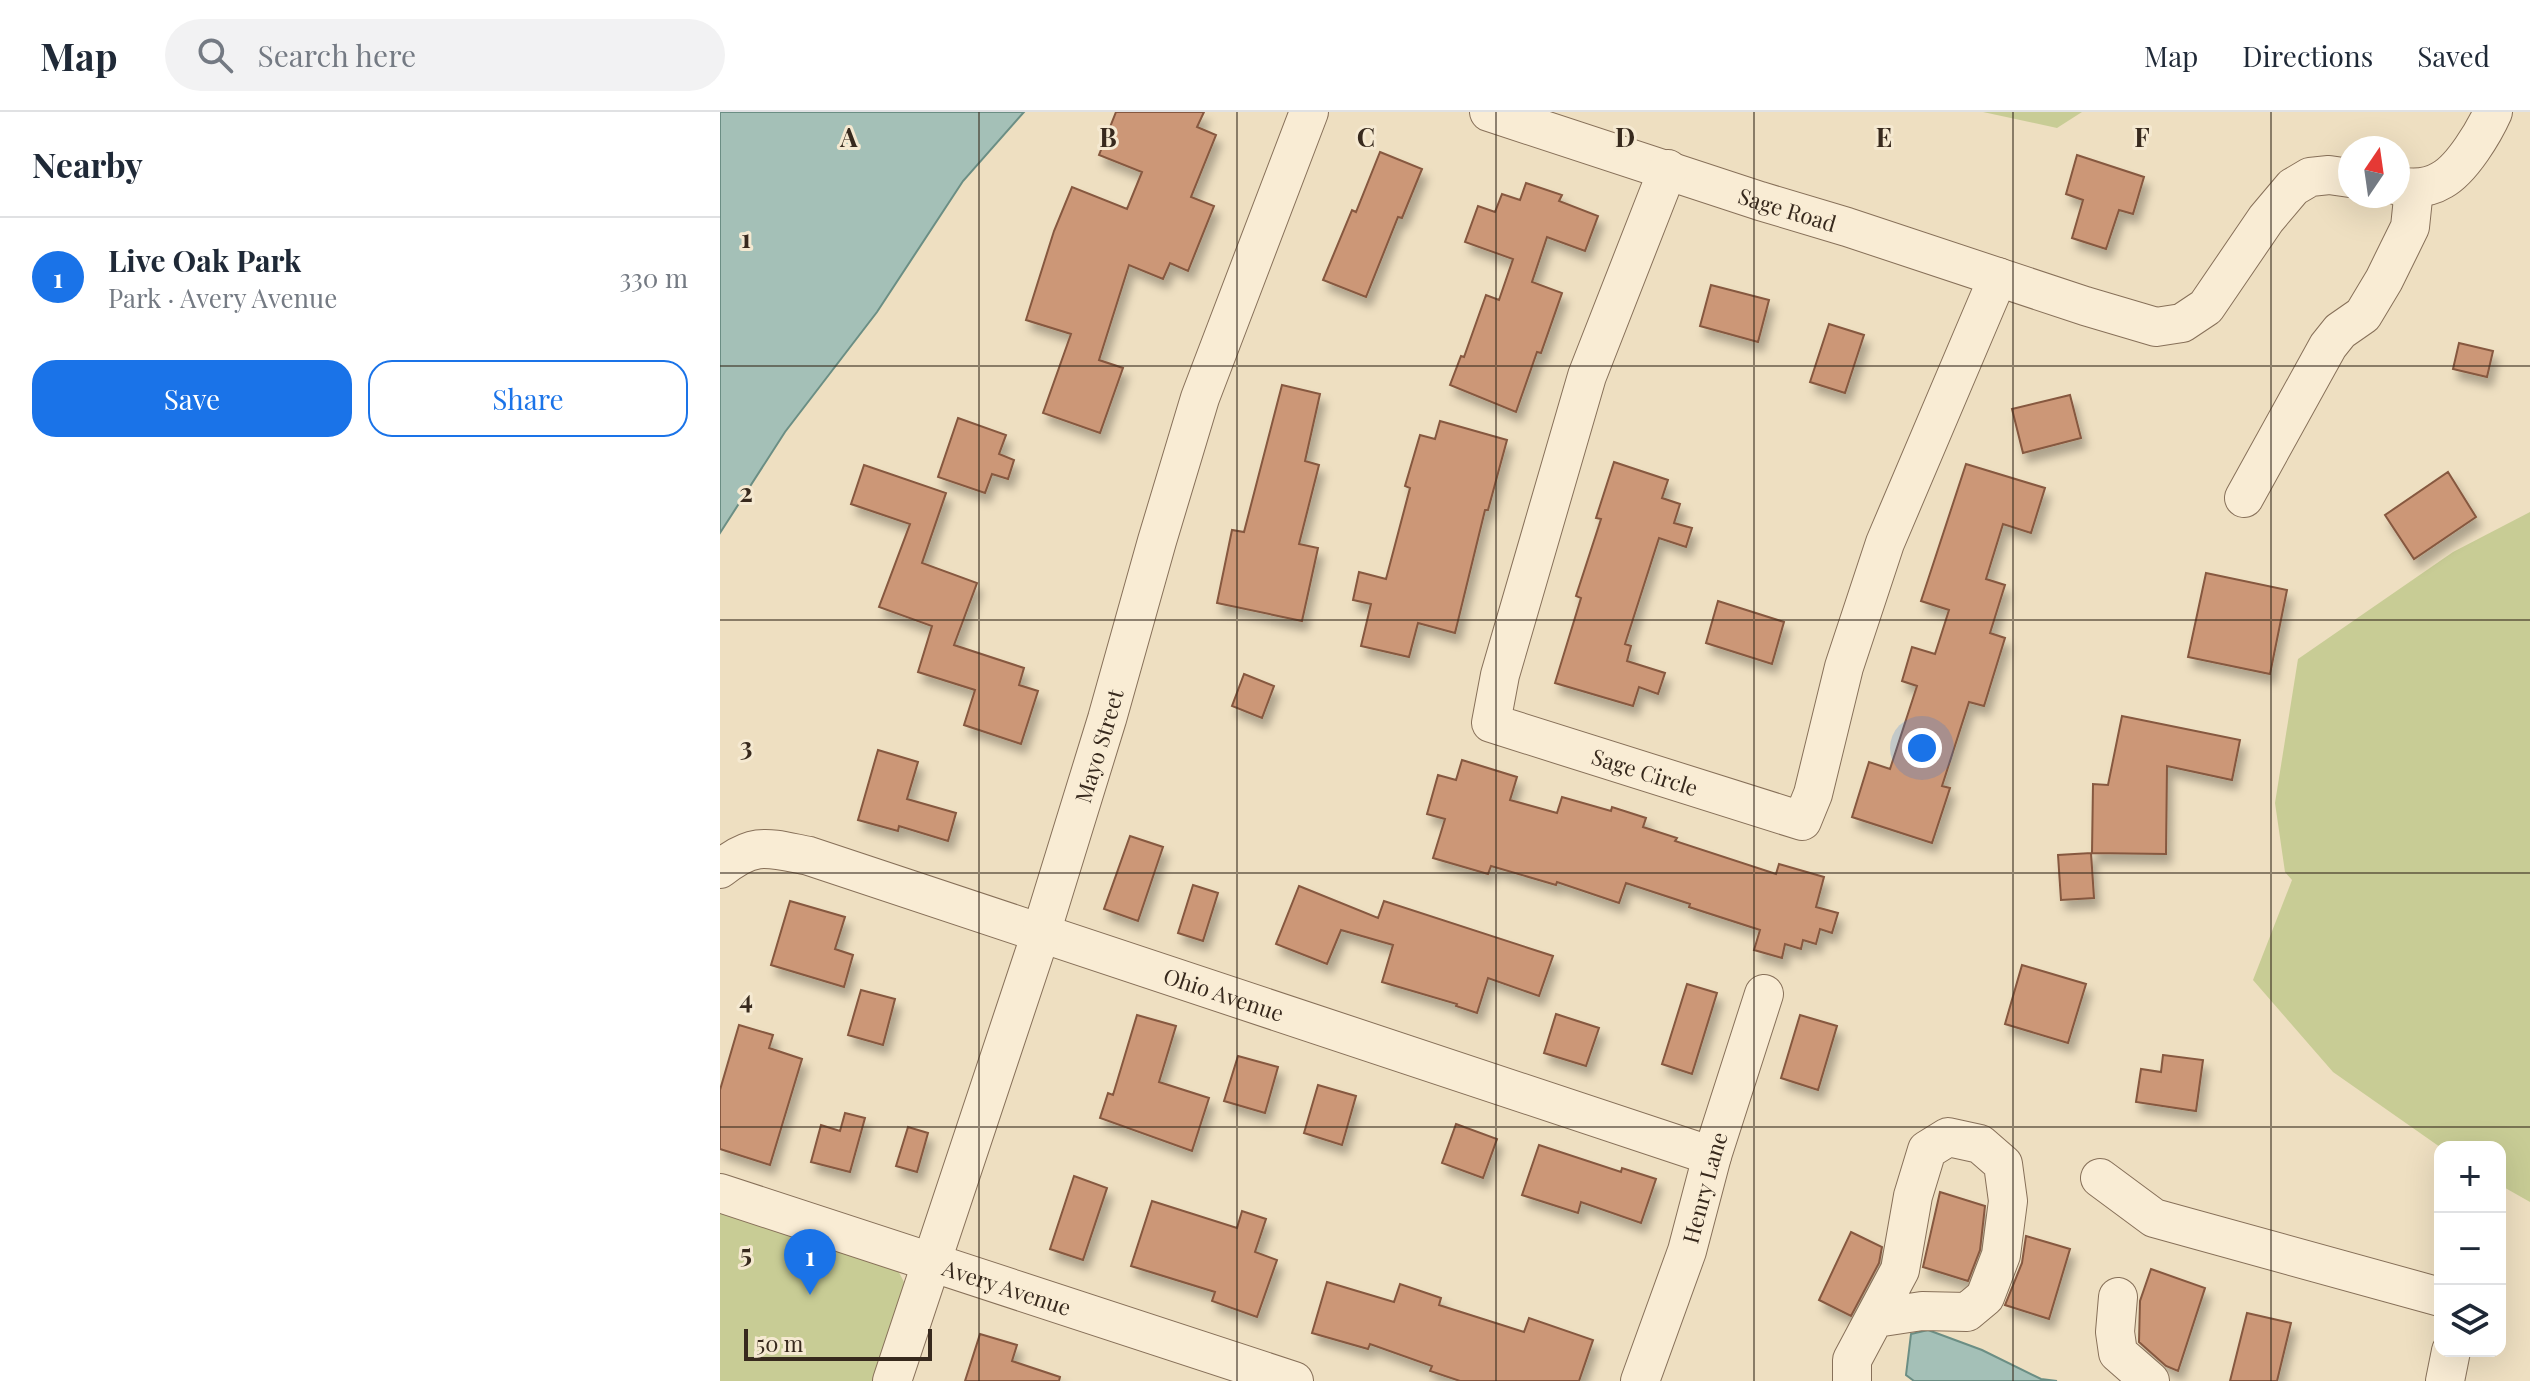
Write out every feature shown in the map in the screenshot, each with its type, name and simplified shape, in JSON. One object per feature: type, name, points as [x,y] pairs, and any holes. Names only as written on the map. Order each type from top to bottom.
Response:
[{"type":"street","name":"Mayo Street","points":[[892,1381],[1041,933],[1200,398],[1309,112]]},
{"type":"street","name":"Sage Road","points":[[1489,112],[2156,327],[2182,323],[2206,307],[2266,219],[2293,187],[2310,177],[2338,176]]},
{"type":"street","points":[[2410,187],[2443,180],[2485,131],[2493,112]]},
{"type":"street","name":"Sage Circle","points":[[1668,169],[1587,376],[1500,675],[1491,723],[1802,821],[1813,794],[1844,667],[1885,543],[1998,277]]},
{"type":"street","points":[[2244,498],[2328,346],[2340,331],[2363,315],[2384,280],[2410,227],[2408,208]]},
{"type":"street","name":"Ohio Avenue","points":[[728,863],[763,847],[809,856],[1712,1156]]},
{"type":"street","name":"Henry Lane","points":[[1640,1381],[1687,1251],[1712,1156],[1764,994]]},
{"type":"street","points":[[1852,1370],[1876,1318],[1900,1270],[1913,1196],[1927,1150],[1948,1137],[1980,1144],[2003,1164],[2008,1201],[2001,1255],[1985,1297],[1967,1312],[1922,1311],[1876,1318]]},
{"type":"street","points":[[2100,1178],[2154,1218],[2434,1295]]},
{"type":"street","name":"Avery Avenue","points":[[720,1193],[1294,1381]]},
{"type":"street","points":[[2118,1297],[2115,1332],[2118,1353],[2150,1381]]},
{"type":"street","points":[[2445,1381],[2450,1357]]},
{"type":"green space","points":[[1983,112],[2082,112],[2057,128]]},
{"type":"green space","points":[[2530,512],[2530,1202],[2506,1188],[2506,1141],[2434,1143],[2333,1072],[2253,980],[2292,880],[2285,872],[2275,803],[2298,659],[2453,552]]},
{"type":"green space","points":[[720,1200],[894,1263],[904,1282],[873,1381],[720,1381]]},
{"type":"water","points":[[720,112],[1024,112],[963,181],[877,312],[785,432],[720,533]]},
{"type":"water","points":[[1928,1330],[1982,1350],[2041,1379],[2057,1381],[1914,1381],[1906,1375],[1911,1334]]},
{"type":"building","points":[[1116,112],[1204,112],[1197,127],[1216,135],[1191,197],[1214,206],[1188,271],[1170,263],[1163,279],[1129,265],[1099,360],[1123,368],[1100,433],[1043,413],[1071,334],[1026,320],[1054,231],[1072,187],[1127,209],[1142,172],[1099,155]]},
{"type":"building","points":[[1380,152],[1422,169],[1402,218],[1398,217],[1366,297],[1323,280],[1352,210],[1356,212]]},
{"type":"building","points":[[2077,155],[2144,177],[2133,214],[2119,210],[2106,249],[2072,238],[2083,200],[2066,194]]},
{"type":"building","points":[[1526,183],[1562,195],[1559,201],[1598,216],[1585,251],[1547,237],[1532,282],[1562,293],[1516,412],[1450,385],[1461,356],[1464,357],[1486,295],[1499,300],[1513,259],[1465,242],[1478,206],[1495,212],[1502,194],[1520,200]]},
{"type":"building","points":[[1711,285],[1769,300],[1758,342],[1700,326]]},
{"type":"building","points":[[1829,324],[1864,335],[1845,393],[1810,382]]},
{"type":"building","points":[[2459,343],[2493,351],[2487,377],[2453,369]]},
{"type":"building","points":[[1282,385],[1320,394],[1305,461],[1319,465],[1299,544],[1318,548],[1302,621],[1217,603],[1232,530],[1244,532]]},
{"type":"building","points":[[2070,395],[2081,438],[2023,453],[2012,409]]},
{"type":"building","points":[[958,418],[1006,435],[999,454],[1014,460],[1008,479],[992,474],[985,493],[938,477]]},
{"type":"building","points":[[1440,421],[1507,440],[1488,510],[1485,510],[1455,633],[1418,623],[1409,657],[1361,646],[1371,604],[1353,600],[1359,572],[1386,579],[1410,488],[1405,486],[1420,435],[1435,439]]},
{"type":"building","points":[[1614,462],[1668,480],[1662,498],[1680,504],[1674,523],[1692,528],[1686,547],[1659,538],[1625,644],[1631,646],[1627,661],[1665,673],[1658,694],[1639,687],[1633,706],[1555,683],[1581,598],[1576,596],[1601,519],[1596,518]]},
{"type":"building","points":[[1966,464],[2045,488],[2031,533],[2003,524],[1986,579],[2005,585],[1990,633],[2005,638],[1984,706],[1969,702],[1942,786],[1950,788],[1932,843],[1852,817],[1869,762],[1890,769],[1917,686],[1902,681],[1912,647],[1935,654],[1949,610],[1921,601]]},
{"type":"building","points":[[864,465],[946,493],[922,563],[977,583],[954,645],[1024,668],[1019,685],[1038,691],[1021,744],[964,725],[975,690],[918,672],[932,626],[879,607],[910,524],[851,504]]},
{"type":"building","points":[[2448,472],[2476,517],[2414,559],[2385,515]]},
{"type":"building","points":[[2206,573],[2287,590],[2270,674],[2188,657]]},
{"type":"building","points":[[1718,601],[1784,622],[1772,664],[1706,643]]},
{"type":"building","points":[[1244,674],[1274,686],[1262,718],[1232,706]]},
{"type":"building","points":[[2122,716],[2240,740],[2232,780],[2167,766],[2166,854],[2092,853],[2093,784],[2108,785]]},
{"type":"building","points":[[878,750],[918,762],[907,799],[956,813],[948,841],[899,826],[898,831],[858,820]]},
{"type":"building","points":[[1462,760],[1517,777],[1510,800],[1557,813],[1562,797],[1611,811],[1612,807],[1646,818],[1643,827],[1677,838],[1675,841],[1776,874],[1779,864],[1824,877],[1816,907],[1838,913],[1832,933],[1820,929],[1816,944],[1803,940],[1801,949],[1785,944],[1782,958],[1754,950],[1760,930],[1626,883],[1619,903],[1557,882],[1556,885],[1491,866],[1488,874],[1433,858],[1445,819],[1427,814],[1438,775],[1456,780]]},
{"type":"building","points":[[1130,836],[1163,847],[1138,921],[1104,909]]},
{"type":"building","points":[[2091,853],[2094,898],[2061,900],[2058,855]]},
{"type":"building","points":[[1193,885],[1218,893],[1203,941],[1178,933]]},
{"type":"building","points":[[1299,886],[1378,918],[1384,901],[1553,956],[1539,996],[1488,978],[1477,1013],[1382,982],[1393,945],[1341,930],[1327,964],[1276,944]]},
{"type":"building","points":[[790,901],[845,917],[835,949],[853,955],[844,987],[771,965]]},
{"type":"building","points":[[2022,965],[2086,984],[2068,1043],[2005,1024]]},
{"type":"building","points":[[1687,984],[1717,993],[1692,1074],[1662,1064]]},
{"type":"building","points":[[861,990],[895,999],[883,1045],[848,1035]]},
{"type":"building","points":[[1556,1014],[1599,1028],[1586,1066],[1544,1053]]},
{"type":"building","points":[[1137,1015],[1176,1026],[1159,1082],[1209,1098],[1192,1151],[1100,1118],[1108,1093],[1113,1095]]},
{"type":"building","points":[[1800,1015],[1837,1026],[1818,1090],[1781,1078]]},
{"type":"building","points":[[739,1025],[773,1035],[769,1048],[802,1059],[770,1165],[720,1149],[720,1090]]},
{"type":"building","points":[[2163,1055],[2203,1060],[2196,1111],[2136,1102],[2141,1069],[2161,1072]]},
{"type":"building","points":[[1238,1056],[1278,1067],[1265,1113],[1224,1101]]},
{"type":"building","points":[[1318,1085],[1356,1096],[1342,1145],[1304,1133]]},
{"type":"building","points":[[845,1113],[865,1118],[850,1172],[811,1162],[821,1125],[840,1131]]},
{"type":"building","points":[[1456,1124],[1497,1139],[1483,1178],[1442,1163]]},
{"type":"building","points":[[908,1127],[928,1133],[917,1172],[896,1166]]},
{"type":"building","points":[[1539,1145],[1621,1172],[1622,1168],[1656,1179],[1641,1223],[1581,1202],[1578,1213],[1522,1195]]},
{"type":"building","points":[[1074,1176],[1107,1188],[1083,1260],[1050,1249]]},
{"type":"building","points":[[1940,1192],[1985,1206],[1980,1250],[1968,1281],[1923,1267]]},
{"type":"building","points":[[1152,1201],[1237,1228],[1242,1211],[1266,1219],[1255,1252],[1277,1260],[1257,1317],[1212,1301],[1215,1292],[1131,1266]]},
{"type":"building","points":[[1851,1232],[1882,1247],[1879,1263],[1851,1316],[1819,1300]]},
{"type":"building","points":[[2026,1236],[2070,1249],[2049,1319],[2005,1305],[2022,1263]]},
{"type":"building","points":[[2151,1269],[2205,1288],[2178,1371],[2166,1366],[2139,1342],[2140,1301]]},
{"type":"building","points":[[1327,1282],[1394,1302],[1400,1284],[1441,1298],[1439,1305],[1524,1332],[1529,1318],[1593,1340],[1579,1381],[1460,1381],[1430,1371],[1432,1366],[1370,1344],[1368,1349],[1312,1333]]},
{"type":"building","points":[[2247,1313],[2291,1323],[2277,1381],[2230,1381]]},
{"type":"building","points":[[980,1334],[1017,1345],[1012,1361],[1060,1377],[1059,1381],[965,1381]]},
{"type":"place","name":"Live Oak Park","points":[[810,1295]]}]
